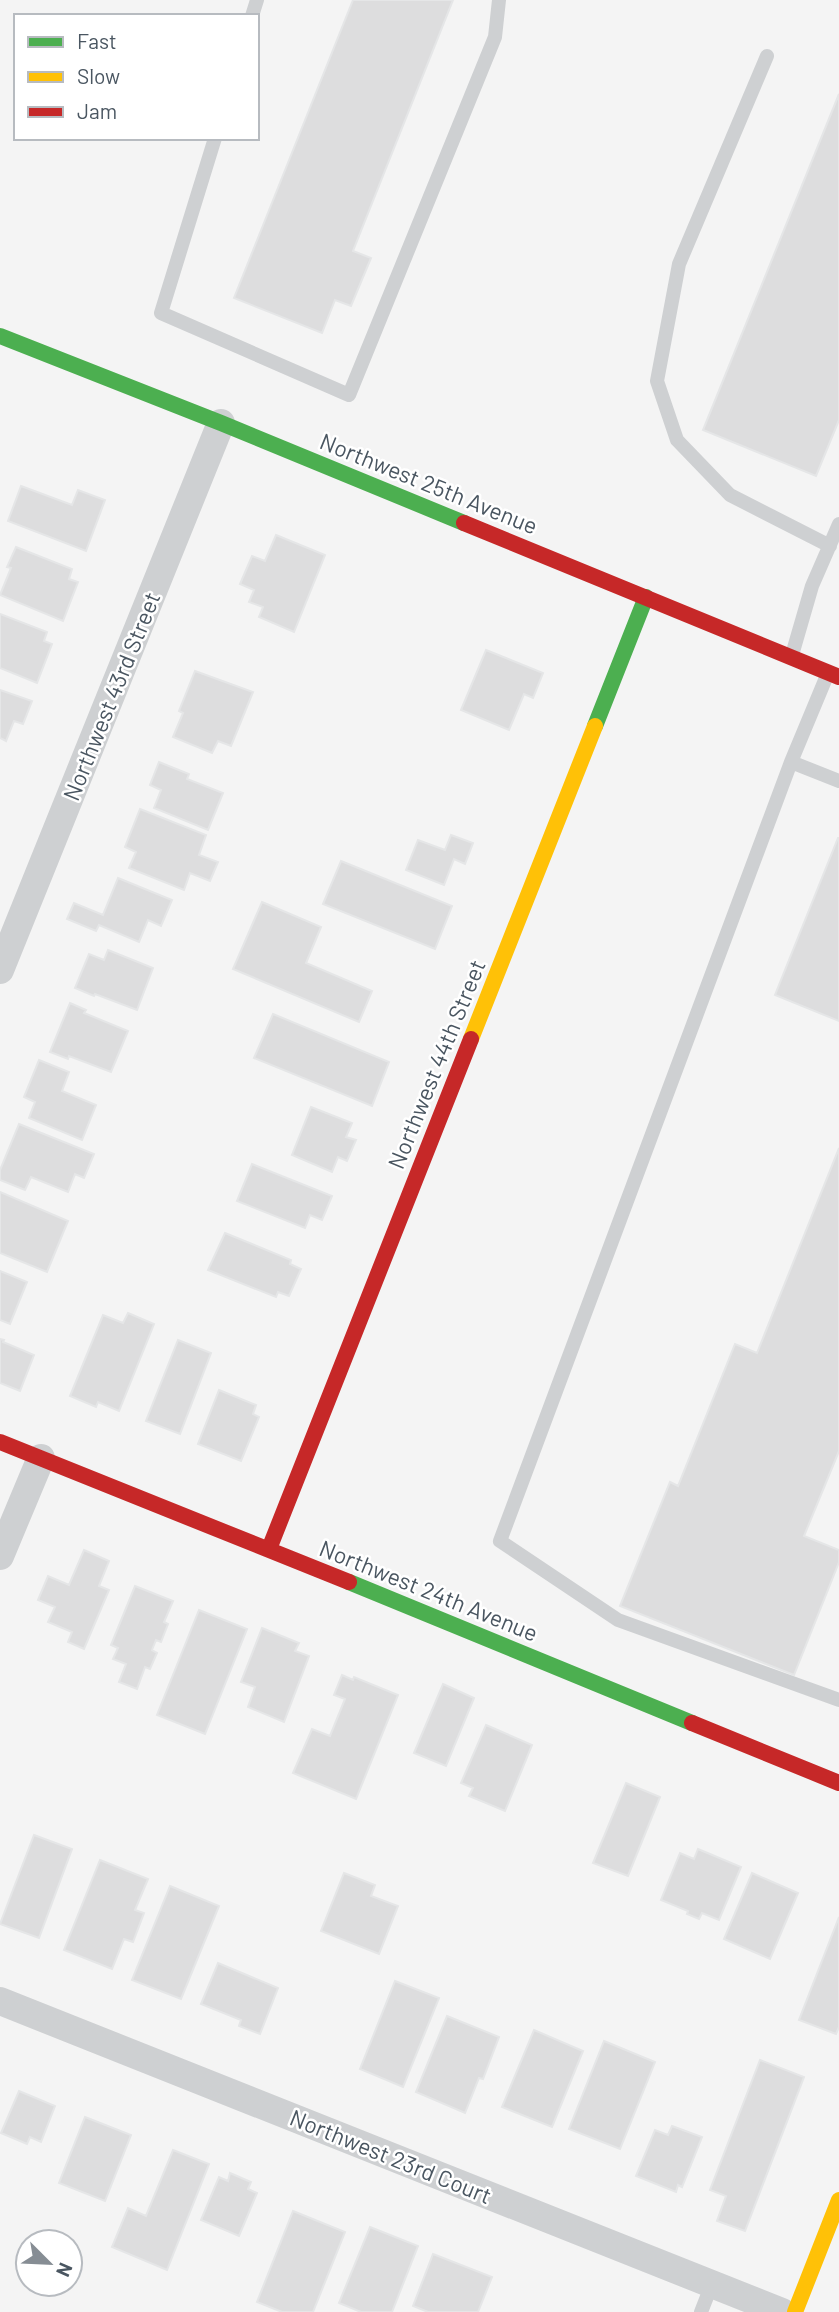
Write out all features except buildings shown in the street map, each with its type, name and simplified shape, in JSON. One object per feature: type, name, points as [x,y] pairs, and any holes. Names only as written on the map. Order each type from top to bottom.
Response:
[{"type":"street","name":"Northwest 25th Avenue","points":[[0,335],[834,674]]},
{"type":"street","name":"Northwest 43rd Street","points":[[0,970],[221,423]]},
{"type":"street","name":"Northwest 44th Street","points":[[269,1549],[646,597]]},
{"type":"street","name":"Northwest 24th Avenue","points":[[0,1442],[269,1549],[839,1783]]},
{"type":"street","points":[[0,1556],[41,1458]]},
{"type":"street","name":"Northwest 23rd Court","points":[[0,2001],[782,2312]]},
{"type":"street","points":[[795,2312],[839,2200]]},
{"type":"lane","points":[[214,140],[161,313],[349,395],[495,37],[499,0]]},
{"type":"lane","points":[[767,56],[679,264],[657,381],[677,440],[730,495],[830,546]]},
{"type":"lane","points":[[791,657],[812,586],[839,524]]},
{"type":"lane","points":[[834,674],[791,762],[500,1541],[618,1620],[839,1700]]},
{"type":"lane","points":[[791,762],[839,781]]},
{"type":"lane","points":[[701,2312],[712,2284]]},
{"type":"traffic: fast","points":[[0,336],[464,523]]},
{"type":"traffic: fast","points":[[595,726],[646,597]]},
{"type":"traffic: fast","points":[[349,1582],[692,1723]]},
{"type":"traffic: slow","points":[[471,1039],[595,726]]},
{"type":"traffic: slow","points":[[795,2312],[839,2200]]},
{"type":"traffic: jam","points":[[464,523],[839,677]]},
{"type":"traffic: jam","points":[[269,1549],[471,1039]]},
{"type":"traffic: jam","points":[[0,1442],[349,1582]]},
{"type":"traffic: jam","points":[[692,1723],[839,1783]]}]
